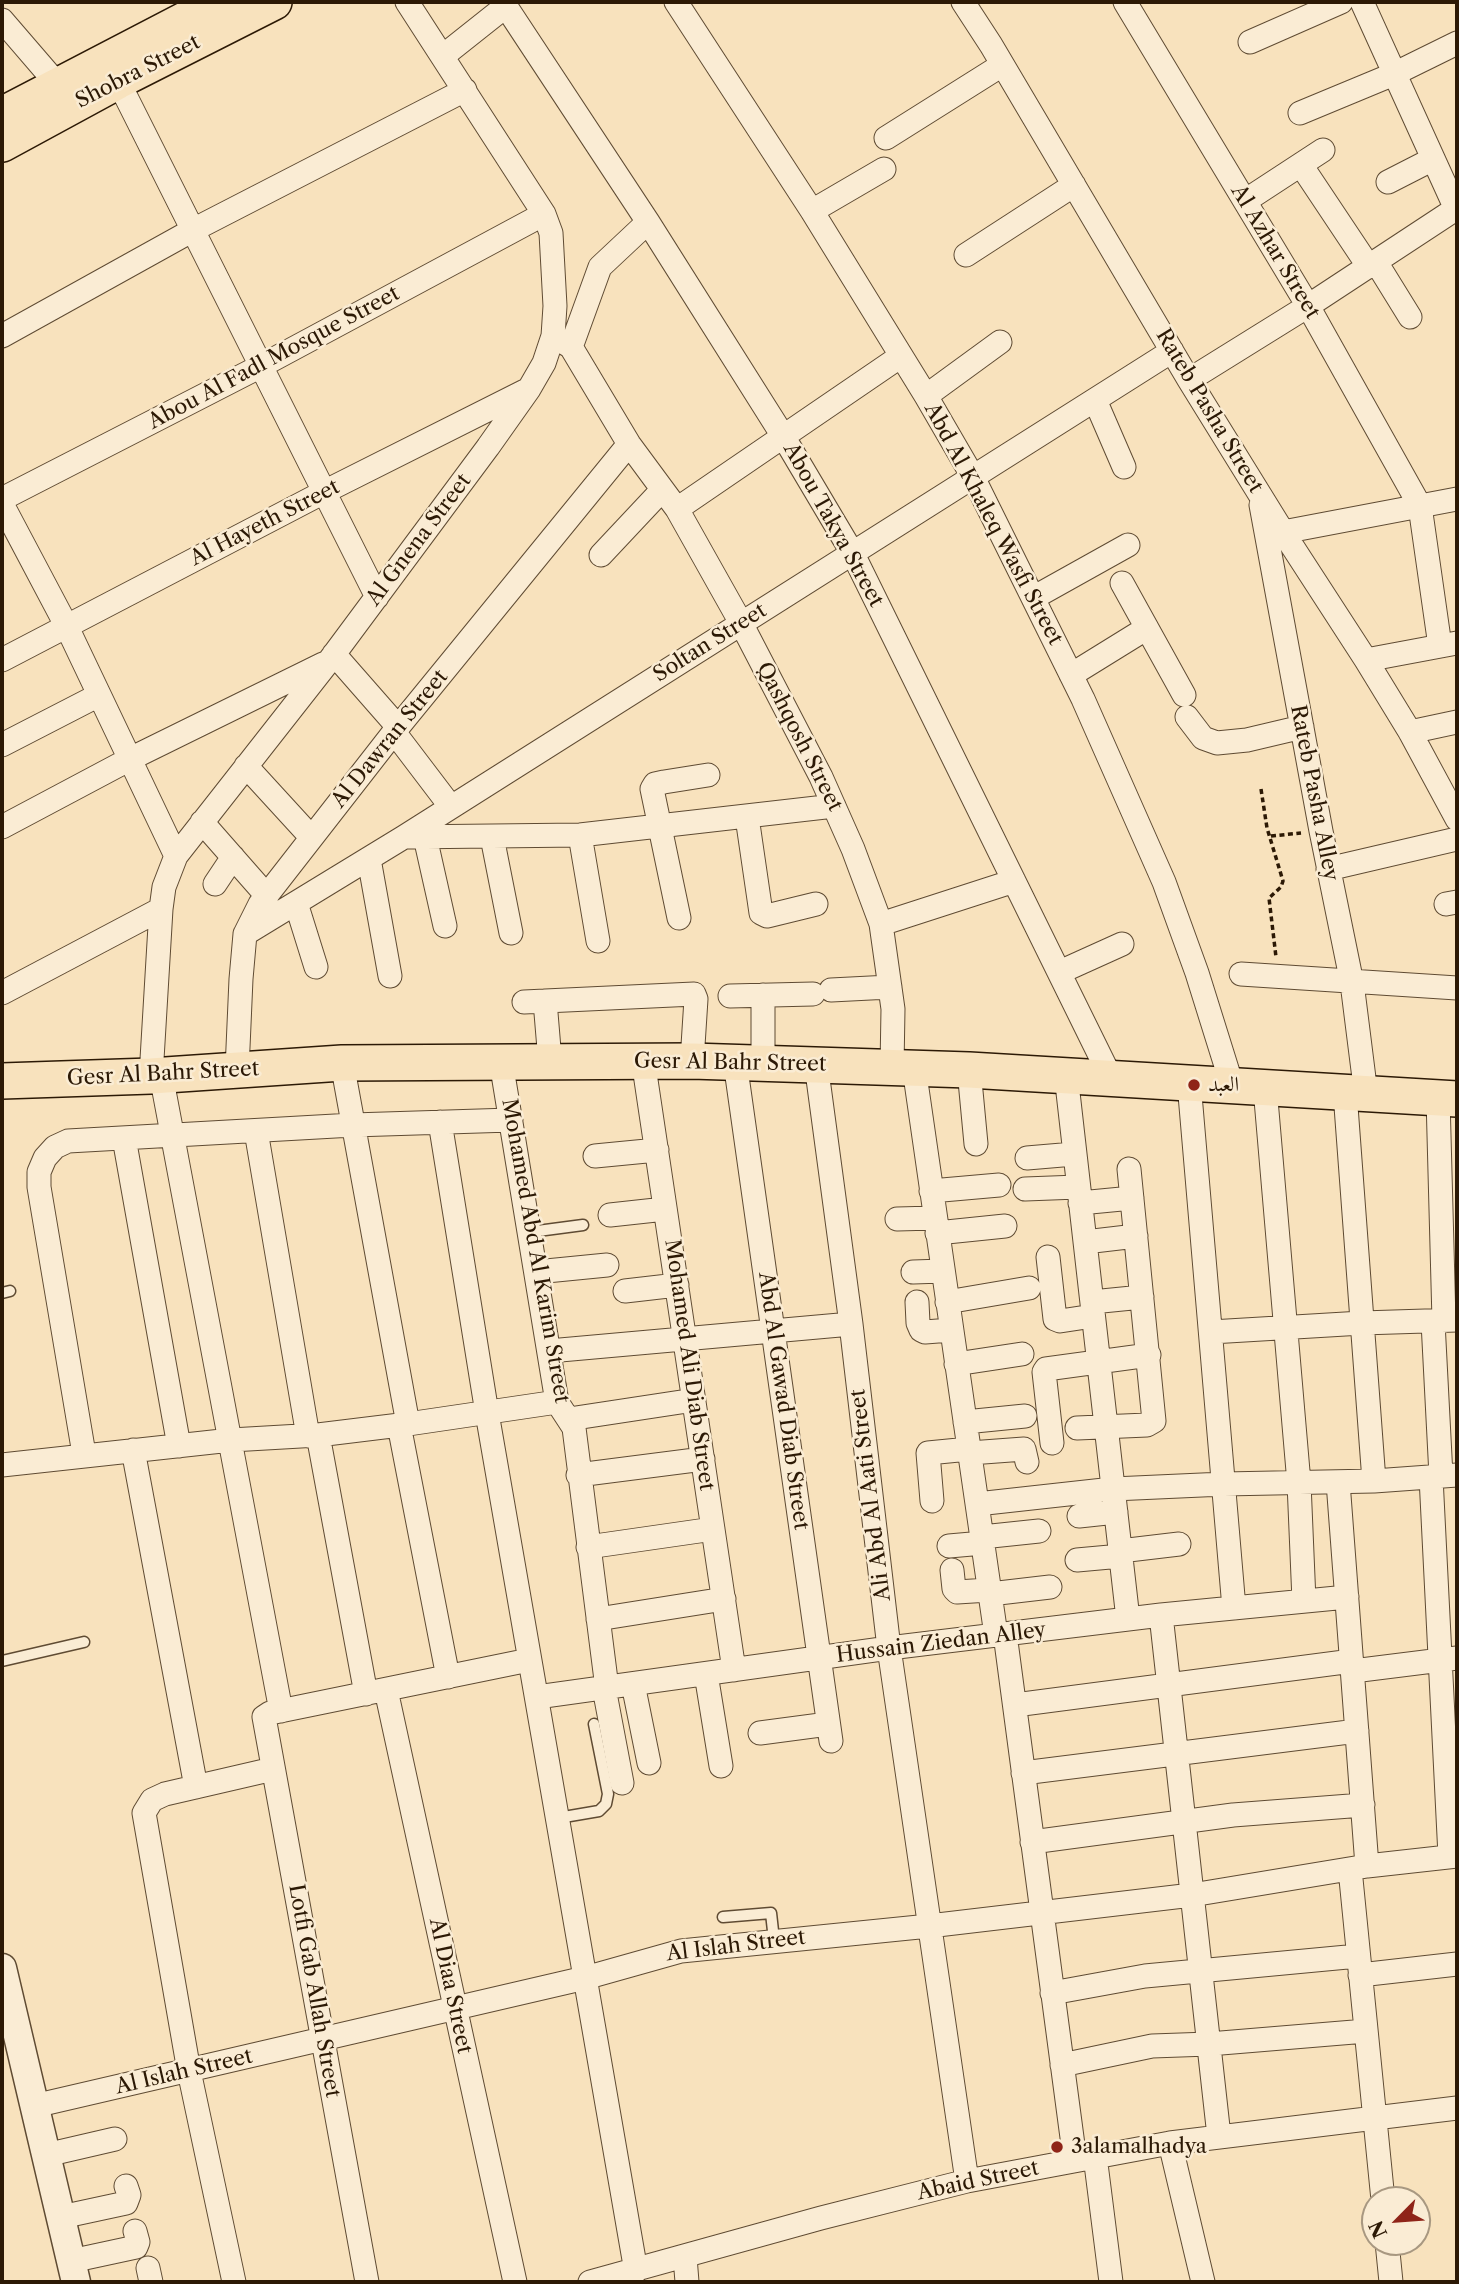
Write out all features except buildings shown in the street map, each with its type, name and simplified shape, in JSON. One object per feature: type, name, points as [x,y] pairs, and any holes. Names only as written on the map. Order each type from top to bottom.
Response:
[{"type":"main road","name":"Shobra Street","points":[[2,115],[219,2]]},
{"type":"main road","name":"Shobra Street","points":[[2,144],[118,81],[274,2]]},
{"type":"main road","name":"Gesr Al Bahr Street","points":[[2,1081],[156,1076],[342,1063],[643,1060],[969,1070],[1448,1099]]},
{"type":"street","name":"Al Gnena Street","points":[[281,1711],[173,1135],[156,1076],[164,887],[176,856],[377,597],[562,341],[555,306],[551,233],[544,214],[407,2]]},
{"type":"street","name":"Abd Al Khaleq Wasfi Street","points":[[676,2],[812,211],[973,477],[1071,674],[1164,882],[1198,973],[1249,1087],[1286,1328],[1299,1483],[1304,1601]]},
{"type":"street","name":"Rateb Pasha Street","points":[[963,2],[1189,380],[1451,797],[1457,819]]},
{"type":"street","name":"Al Azhar Street","points":[[1125,2],[1308,306],[1420,506]]},
{"type":"street","points":[[1251,42],[1296,10],[1341,2]]},
{"type":"street","points":[[1189,380],[1456,209],[1362,2]]},
{"type":"street","points":[[443,56],[504,4]]},
{"type":"street","name":"Abou Takya Street","points":[[504,4],[648,222],[783,436],[853,554],[1111,1078]]},
{"type":"street","points":[[2,20],[58,86]]},
{"type":"street","points":[[1300,113],[1394,74],[1457,43]]},
{"type":"street","points":[[886,138],[1002,65]]},
{"type":"street","points":[[118,81],[377,597]]},
{"type":"street","points":[[2,336],[193,230],[465,90]]},
{"type":"street","points":[[1245,201],[1323,150]]},
{"type":"street","points":[[1388,183],[1433,159]]},
{"type":"street","points":[[1301,165],[1410,317]]},
{"type":"street","points":[[812,211],[884,169]]},
{"type":"street","points":[[966,255],[1074,185]]},
{"type":"street","name":"Abou Al Fadl Mosque Street","points":[[2,502],[544,214]]},
{"type":"street","points":[[562,341],[600,267],[648,222]]},
{"type":"street","name":"Qashqosh Street","points":[[562,341],[629,444],[677,509],[741,623],[834,806],[881,924],[903,1068],[932,1191],[990,1592],[1015,1705],[1062,2065],[1111,2282]]},
{"type":"street","points":[[926,396],[1000,342]]},
{"type":"street","name":"Soltan Street","points":[[246,934],[369,859],[415,837],[451,807],[1172,351]]},
{"type":"street","points":[[677,509],[901,356]]},
{"type":"street","name":"Al Hayeth Street","points":[[2,660],[324,492],[529,389]]},
{"type":"street","points":[[1094,400],[1124,467]]},
{"type":"street","name":"Al Dawran Street","points":[[237,1070],[240,979],[246,934],[267,896],[396,729],[629,444]]},
{"type":"street","points":[[601,555],[662,490]]},
{"type":"street","name":"Rateb Pasha Alley","points":[[1259,492],[1328,869],[1352,983],[1362,1323],[1374,1481]]},
{"type":"street","points":[[1283,532],[1457,499]]},
{"type":"street","points":[[2,502],[66,625],[176,856]]},
{"type":"street","points":[[1366,660],[1448,644],[1420,506]]},
{"type":"street","points":[[1033,598],[1128,545]]},
{"type":"street","points":[[1122,583],[1203,738],[1217,744],[1302,727]]},
{"type":"street","points":[[1071,674],[1147,628]]},
{"type":"street","points":[[2,827],[332,657],[396,729],[451,807]]},
{"type":"street","points":[[2,744],[99,695]]},
{"type":"street","points":[[1410,732],[1457,722]]},
{"type":"street","points":[[246,766],[311,837]]},
{"type":"street","points":[[679,918],[652,789],[656,784],[708,775]]},
{"type":"street","points":[[445,926],[415,837],[580,835],[834,806]]},
{"type":"street","points":[[747,817],[761,913],[767,916],[816,904]]},
{"type":"street","points":[[202,822],[267,896]]},
{"type":"street","points":[[580,835],[598,942]]},
{"type":"street","points":[[492,837],[511,933]]},
{"type":"street","points":[[1328,869],[1457,839]]},
{"type":"street","points":[[215,884],[233,857]]},
{"type":"street","points":[[369,859],[390,976]]},
{"type":"street","points":[[881,924],[1014,881]]},
{"type":"street","points":[[296,903],[316,967]]},
{"type":"street","points":[[2,993],[162,909]]},
{"type":"street","points":[[1060,972],[1122,944]]},
{"type":"street","points":[[1241,974],[1457,988]]},
{"type":"street","points":[[730,996],[890,987]]},
{"type":"street","points":[[550,1061],[534,1001],[694,994],[696,999],[692,1061]]},
{"type":"street","name":"Abd Al Gawad Diab Street","points":[[761,1733],[830,1732],[773,1331],[749,1062],[763,995]]},
{"type":"street","name":"Mohamed Ali Diab Street","points":[[643,1060],[734,1670]]},
{"type":"street","name":"Mohamed Abd Al Karim Street","points":[[501,1062],[549,1351],[563,1411],[574,1428],[606,1688],[622,1783]]},
{"type":"street","points":[[342,1063],[448,1677]]},
{"type":"street","name":"Ali Abd Al Aati Street","points":[[816,1064],[889,1648],[967,2181]]},
{"type":"street","points":[[969,1070],[976,1144]]},
{"type":"street","points":[[1066,1075],[1128,1619]]},
{"type":"street","points":[[1189,1083],[1234,1608]]},
{"type":"street","points":[[1448,1099],[1443,1476],[1454,1856]]},
{"type":"street","points":[[84,1454],[38,1187],[39,1172],[45,1158],[55,1147],[68,1141],[353,1125],[511,1120]]},
{"type":"street","points":[[440,1122],[529,1660],[636,2271]]},
{"type":"street","name":"Al Diaa Street","points":[[256,1131],[313,1435],[455,2009],[515,2282]]},
{"type":"street","points":[[124,1138],[179,1446]]},
{"type":"street","points":[[595,1156],[656,1150]]},
{"type":"street","points":[[1027,1158],[1074,1154]]},
{"type":"street","points":[[1077,1428],[1147,1425],[1155,1418],[1129,1169]]},
{"type":"street","points":[[932,1191],[999,1185]]},
{"type":"street","points":[[1025,1189],[1132,1198]]},
{"type":"street","points":[[610,1215],[665,1209]]},
{"type":"street","points":[[898,1219],[936,1225],[1006,1226]]},
{"type":"street","points":[[1085,1242],[1136,1236]]},
{"type":"street","points":[[1048,1257],[1055,1319],[1058,1321],[1092,1309],[1142,1297]]},
{"type":"street","points":[[536,1272],[607,1265]]},
{"type":"street","points":[[913,1272],[943,1271]]},
{"type":"street","points":[[625,1291],[677,1285]]},
{"type":"street","points":[[947,1302],[1029,1288]]},
{"type":"street","points":[[917,1302],[918,1327],[921,1331],[951,1330]]},
{"type":"street","points":[[1211,1332],[1445,1321]]},
{"type":"street","points":[[549,1351],[850,1324]]},
{"type":"street","points":[[956,1364],[1022,1354]]},
{"type":"street","points":[[1052,1443],[1044,1372],[1047,1369],[1149,1355]]},
{"type":"street","points":[[2,1465],[84,1454],[313,1435],[487,1413],[563,1411],[694,1400]]},
{"type":"street","points":[[965,1422],[1024,1416]]},
{"type":"street","points":[[932,1501],[928,1453],[1024,1449],[1027,1462]]},
{"type":"street","points":[[133,1450],[196,1787]]},
{"type":"street","points":[[578,1475],[703,1459]]},
{"type":"street","points":[[977,1504],[1113,1489],[1374,1481],[1443,1476]]},
{"type":"street","points":[[1339,1482],[1363,1805],[1359,1867],[1359,1965],[1381,2186]]},
{"type":"street","points":[[1079,1516],[1116,1512]]},
{"type":"street","points":[[588,1548],[713,1529]]},
{"type":"street","points":[[949,1546],[1039,1531]]},
{"type":"street","points":[[1077,1560],[1179,1544]]},
{"type":"street","points":[[953,1570],[954,1589],[957,1592],[1050,1587]]},
{"type":"street","name":"Hussain Ziedan Alley","points":[[537,1698],[889,1648],[1161,1615],[1347,1597]]},
{"type":"street","points":[[598,1619],[724,1600]]},
{"type":"street","points":[[1161,1615],[1219,2136]]},
{"type":"street","points":[[1015,1705],[1169,1685],[1449,1659]]},
{"type":"street","points":[[281,1711],[529,1660]]},
{"type":"street","points":[[706,1674],[721,1766]]},
{"type":"street","points":[[633,1684],[649,1763]]},
{"type":"street","name":"Lotfi Gab Allah Street","points":[[281,1711],[267,1715],[264,1721],[367,2282]]},
{"type":"street","points":[[1023,1773],[1357,1731]]},
{"type":"street","points":[[234,2282],[189,2071],[144,1813],[152,1800],[165,1794],[273,1769]]},
{"type":"street","points":[[1032,1842],[1233,1815],[1363,1805]]},
{"type":"street","name":"Al Islah Street","points":[[34,2106],[323,2041],[585,1978],[681,1951],[929,1926],[1192,1895],[1359,1867],[1454,1856]]},
{"type":"street","points":[[1052,1993],[1144,1976],[1201,1971],[1457,1964]]},
{"type":"street","points":[[2,1968],[10,2041],[34,2106],[74,2271],[136,2247],[138,2242],[135,2231]]},
{"type":"street","points":[[1062,2065],[1152,2046],[1366,2031]]},
{"type":"street","name":"Abaid Street","points":[[590,2282],[967,2181],[1170,2143],[1457,2108]]},
{"type":"street","points":[[46,2155],[115,2139]]},
{"type":"street","points":[[1170,2143],[1203,2282]]},
{"type":"street","points":[[61,2217],[125,2203],[129,2195],[126,2186]]},
{"type":"street","points":[[1388,2256],[1391,2282]]},
{"type":"street","points":[[685,2257],[687,2282]]},
{"type":"lane","points":[[530,1232],[583,1225]]},
{"type":"lane","points":[[2,1661],[84,1642]]},
{"type":"lane","points":[[558,1818],[599,1811],[606,1804],[608,1794],[594,1724]]},
{"type":"lane","points":[[723,1917],[771,1913],[774,1940]]},
{"type":"path","points":[[1261,789],[1267,828],[1283,881],[1281,887],[1270,896],[1279,977]]},
{"type":"path","points":[[1271,836],[1321,831]]},
{"type":"place","name":"العبد","points":[[1194,1085]]},
{"type":"place","name":"3alamalhadya","points":[[1057,2147]]}]
